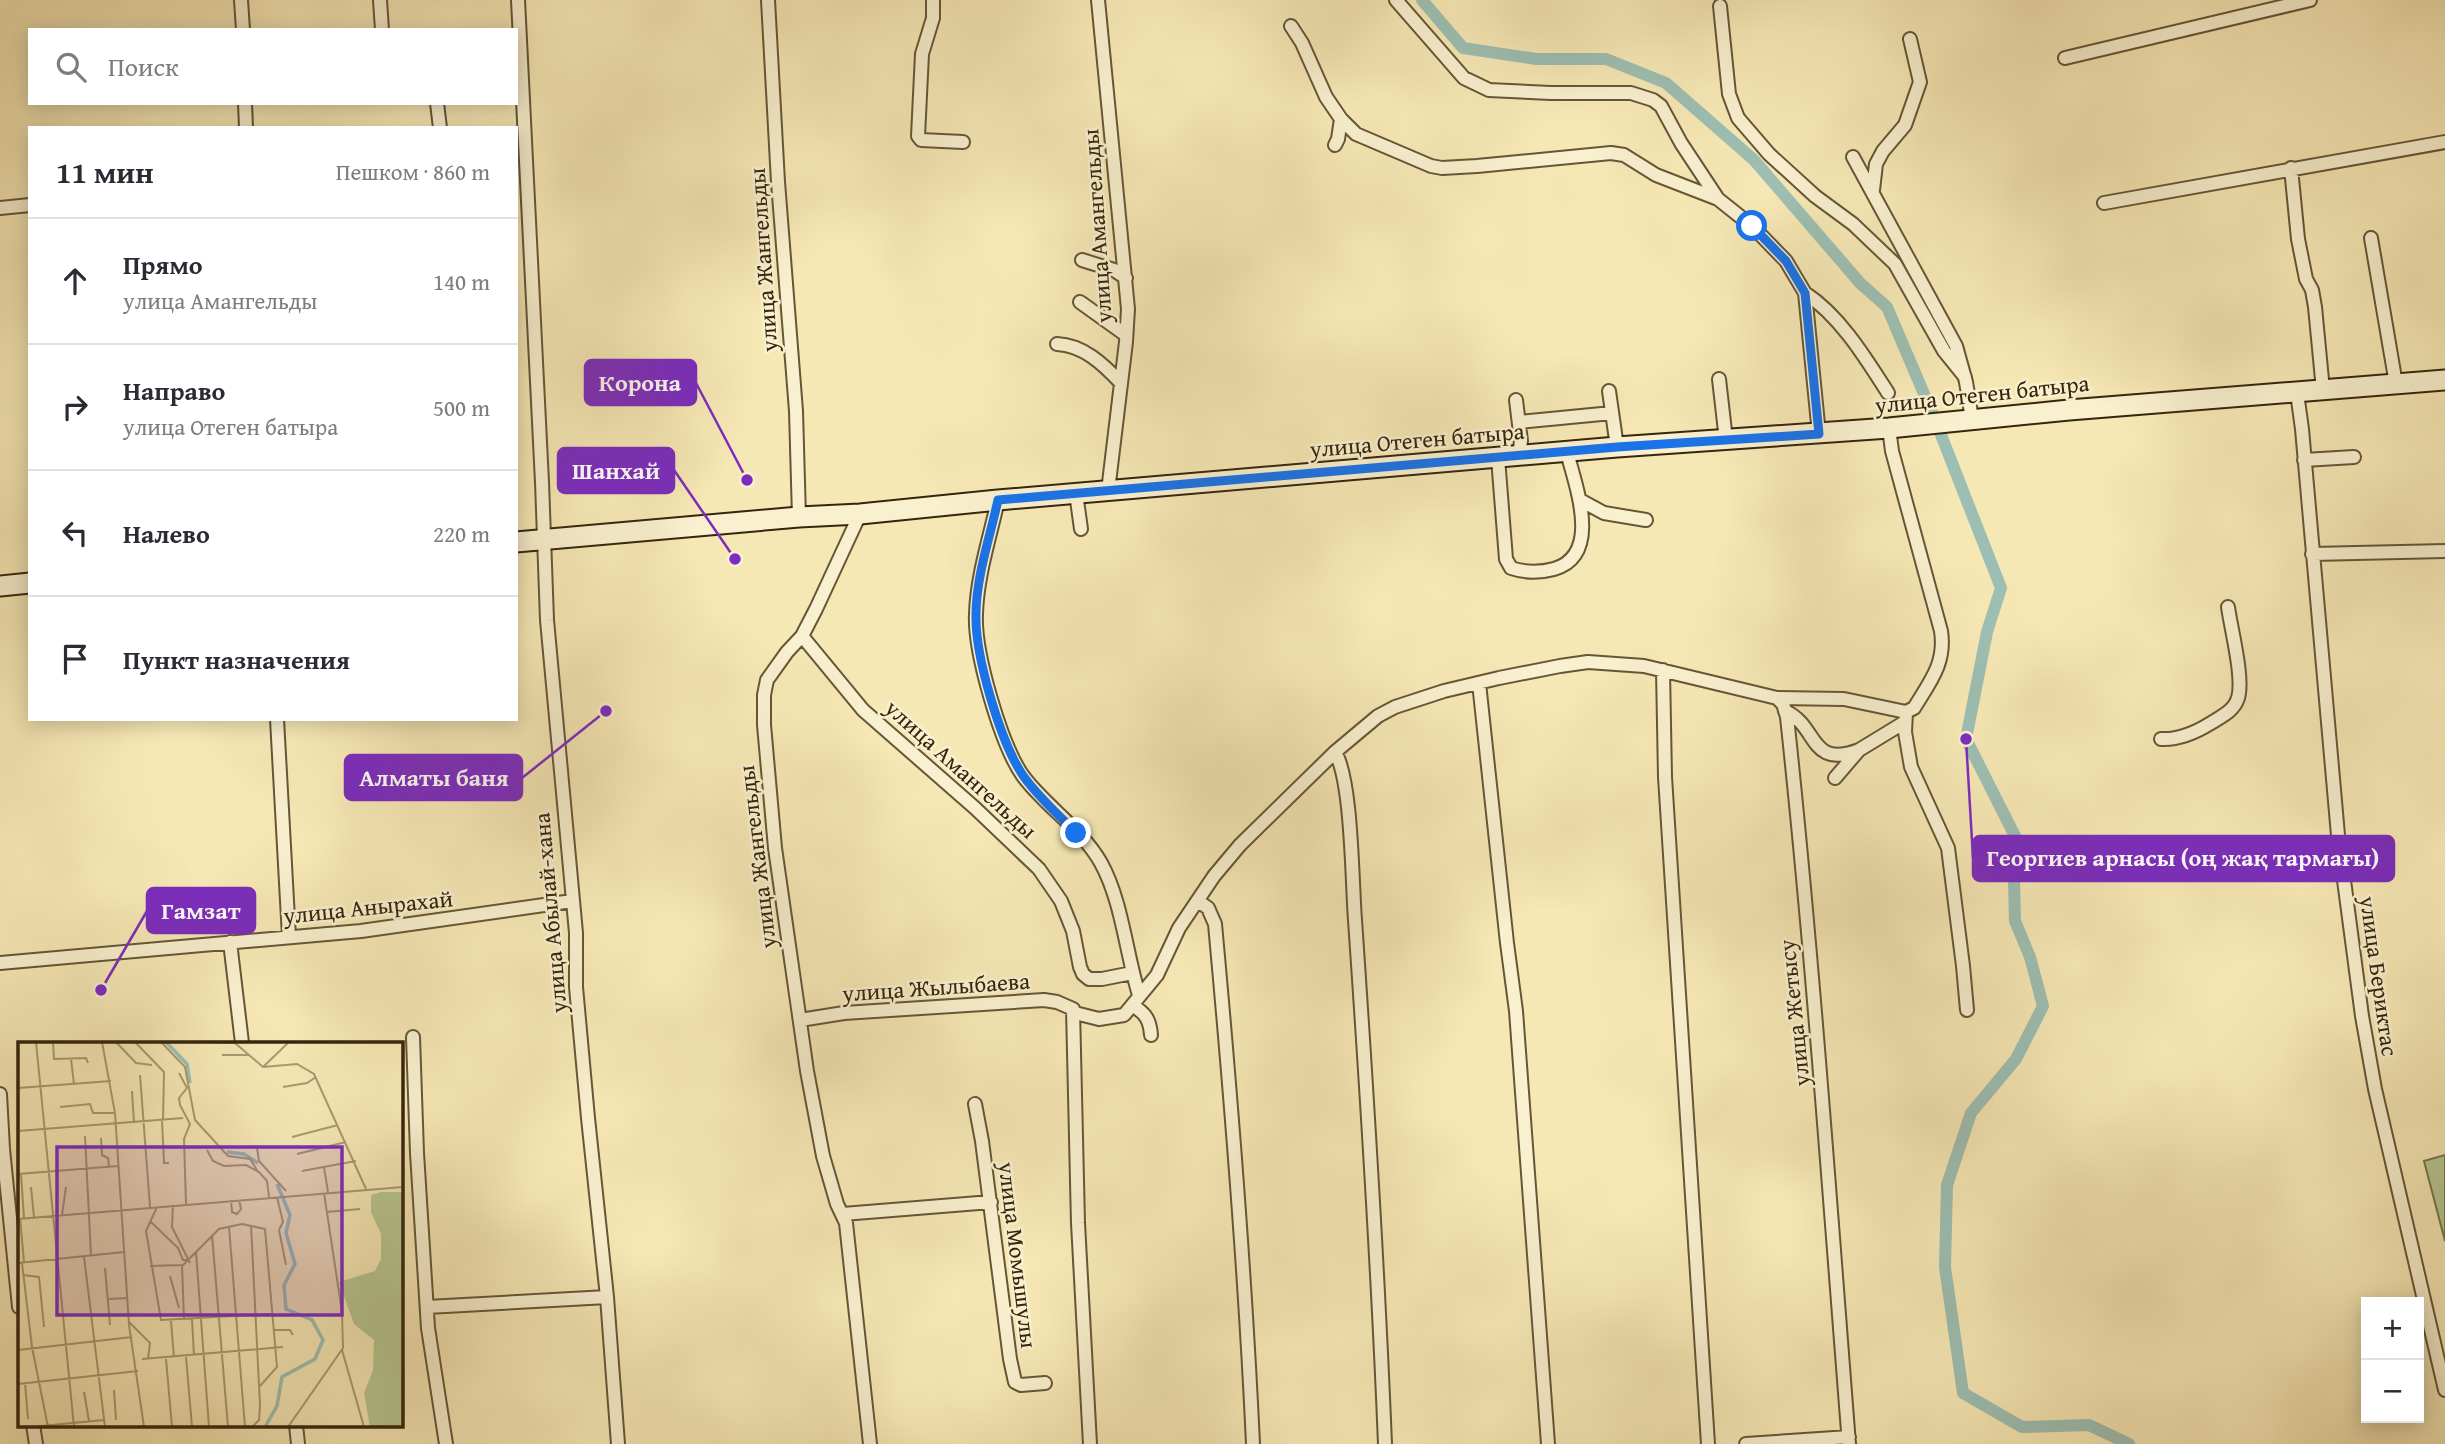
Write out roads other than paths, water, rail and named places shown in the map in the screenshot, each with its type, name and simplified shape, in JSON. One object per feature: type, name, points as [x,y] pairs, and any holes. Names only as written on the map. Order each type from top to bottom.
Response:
[{"type":"main road","name":"улица Отеген батыра","points":[[518,542],[1617,447],[1819,434],[2445,380]]},
{"type":"main road","points":[[0,586],[28,583]]},
{"type":"street","points":[[241,0],[243,28]]},
{"type":"street","points":[[380,0],[382,28]]},
{"type":"street","name":"улица Абылай-хана","points":[[518,0],[520,163],[545,540],[547,620],[576,933],[576,987],[607,1297],[618,1444]]},
{"type":"street","name":"улица Жангельды","points":[[768,0],[778,182],[796,411],[799,517]]},
{"type":"street","points":[[933,0],[933,18],[922,54],[918,136],[921,140],[963,142]]},
{"type":"street","name":"улица Амангельды","points":[[1098,0],[1126,278],[1126,335],[1108,491]]},
{"type":"street","points":[[1396,0],[1464,78],[1489,90],[1631,93],[1653,100],[1661,106],[1681,143],[1718,199]]},
{"type":"street","points":[[2065,58],[2310,0]]},
{"type":"street","points":[[1720,6],[1729,94],[1738,118],[1769,154],[1815,196],[1853,224],[1895,264],[1944,351],[1965,377]]},
{"type":"street","points":[[1292,26],[1326,97],[1341,119],[1356,134],[1431,166],[1442,168],[1611,153],[1624,155],[1656,175],[1718,199],[1735,211],[1786,261],[1805,293],[1819,434]]},
{"type":"street","points":[[1872,191],[1876,164],[1883,151],[1905,125],[1920,82],[1910,39]]},
{"type":"street","points":[[246,105],[246,126]]},
{"type":"street","points":[[438,105],[440,126]]},
{"type":"street","points":[[1335,145],[1341,119]]},
{"type":"street","points":[[2104,203],[2445,142]]},
{"type":"street","points":[[1853,157],[1956,346],[1965,377],[1972,419]]},
{"type":"street","points":[[2291,168],[2298,239],[2315,307],[2323,390]]},
{"type":"street","points":[[0,208],[28,205]]},
{"type":"street","points":[[2371,238],[2396,384]]},
{"type":"street","points":[[1082,260],[1114,270],[1126,278]]},
{"type":"street","points":[[1805,293],[1819,302],[1850,338],[1888,393]]},
{"type":"street","points":[[1080,302],[1126,335]]},
{"type":"street","points":[[1056,344],[1070,344],[1100,361],[1121,382]]},
{"type":"street","points":[[1719,379],[1726,440]]},
{"type":"street","points":[[1609,391],[1617,447]]},
{"type":"street","name":"улица Бериктас","points":[[2297,393],[2339,848],[2362,1016],[2378,1102],[2445,1390]]},
{"type":"street","points":[[1516,400],[1519,456]]},
{"type":"street","points":[[1519,422],[1612,413]]},
{"type":"street","points":[[1835,778],[1859,750],[1906,717],[1914,708],[1932,678],[1943,646],[1934,602],[1892,451],[1889,428]]},
{"type":"street","points":[[1498,458],[1506,559],[1511,568],[1523,573],[1546,572],[1564,566],[1576,552],[1584,531],[1580,500],[1567,452]]},
{"type":"street","points":[[2304,460],[2354,457]]},
{"type":"street","points":[[1076,493],[1081,529]]},
{"type":"street","points":[[998,500],[978,587],[976,617],[988,683],[1004,736],[1024,776],[1091,847],[1102,865],[1119,913],[1136,1000],[1149,1020],[1151,1035]]},
{"type":"street","points":[[1580,500],[1604,513],[1646,520]]},
{"type":"street","name":"улица Жангельды","points":[[860,514],[832,578],[802,636],[767,680],[764,725],[775,848],[807,1071],[823,1156],[837,1204],[846,1223],[870,1444]]},
{"type":"street","points":[[2312,554],[2445,551]]},
{"type":"street","points":[[2161,738],[2174,740],[2199,731],[2230,711],[2238,699],[2239,674],[2228,607]]},
{"type":"street","name":"улица Амангельды","points":[[802,636],[863,710],[1040,869],[1061,901],[1073,931],[1083,974],[1088,979],[1102,979],[1132,973]]},
{"type":"street","points":[[1136,1000],[1157,975],[1180,928],[1214,876],[1240,845],[1335,752],[1378,716],[1395,707],[1432,694],[1479,683],[1588,662],[1644,666],[1777,698],[1844,699],[1906,717]]},
{"type":"street","points":[[1663,670],[1665,778],[1708,1444]]},
{"type":"street","points":[[1479,683],[1516,1012],[1548,1444]]},
{"type":"street","name":"улица Жетысу","points":[[1777,698],[1785,711],[1799,828],[1849,1440]]},
{"type":"street","points":[[1785,711],[1795,715],[1823,752],[1838,756],[1859,750]]},
{"type":"street","points":[[1906,717],[1906,748],[1911,767],[1948,848],[1967,1010]]},
{"type":"street","points":[[277,721],[289,937]]},
{"type":"street","points":[[1335,752],[1343,769],[1349,824],[1362,1006],[1385,1444]]},
{"type":"street","name":"улица Анырахай","points":[[0,962],[361,930],[572,901]]},
{"type":"street","points":[[1198,901],[1208,908],[1215,924],[1239,1191],[1250,1348],[1253,1444]]},
{"type":"street","points":[[230,942],[242,1042]]},
{"type":"street","name":"улица Жылыбаева","points":[[800,1020],[844,1013],[1044,1000],[1057,1002],[1074,1015],[1112,1019],[1124,1015],[1136,1000]]},
{"type":"street","points":[[1074,1015],[1078,1223],[1090,1444]]},
{"type":"street","points":[[413,1037],[428,1328],[446,1444]]},
{"type":"street","points":[[0,1094],[18,1297]]},
{"type":"street","name":"улица Момышулы","points":[[975,1104],[1015,1382],[1021,1385],[1045,1383]]},
{"type":"street","points":[[843,1214],[990,1202]]},
{"type":"street","points":[[427,1307],[607,1297]]},
{"type":"street","points":[[33,1426],[36,1444]]},
{"type":"street","points":[[296,1426],[299,1444]]},
{"type":"street","points":[[1746,1444],[1849,1440]]},
{"type":"waterway","points":[[1422,0],[1463,48],[1536,59],[1606,59],[1666,83],[1754,160],[1860,283],[1887,307],[1936,422],[2001,588],[1987,632],[1966,739],[2020,846],[2014,880],[2015,921],[2030,957],[2043,1006],[2016,1059],[1971,1113],[1947,1185],[1945,1267],[1963,1393],[2022,1427],[2089,1425],[2129,1444]]},
{"type":"place","name":"Корона","points":[[747,480]]},
{"type":"place","name":"Шанхай","points":[[735,559]]},
{"type":"place","name":"Алматы баня","points":[[606,711]]},
{"type":"place","name":"Георгиев арнасы (оң жақ тармағы)","points":[[1966,739]]},
{"type":"place","name":"Гамзат","points":[[101,990]]}]
